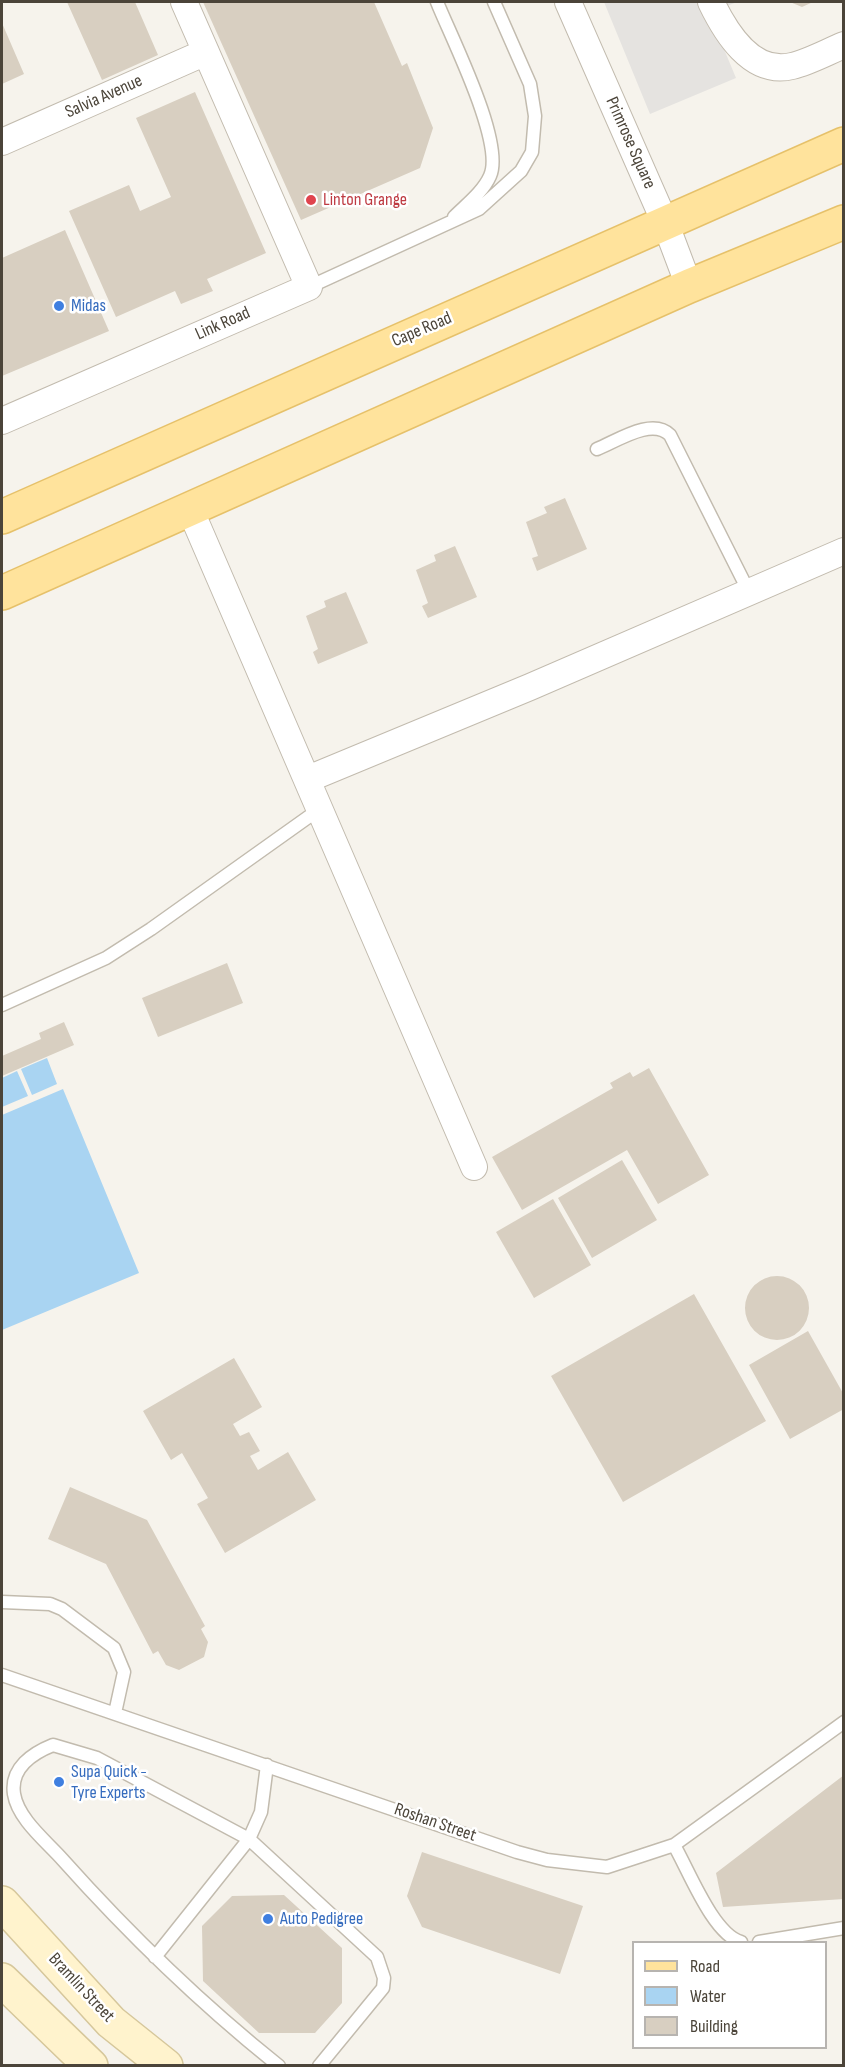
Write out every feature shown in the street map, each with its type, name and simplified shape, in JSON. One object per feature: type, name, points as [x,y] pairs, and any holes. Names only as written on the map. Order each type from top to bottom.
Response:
[{"type":"main road","name":"Cape Road","points":[[2,517],[253,404],[666,225],[843,144]]},
{"type":"main road","points":[[2,593],[689,286],[843,222]]},
{"type":"main road","name":"Bramlin Street","points":[[2,1903],[111,2022],[166,2066]]},
{"type":"main road","points":[[2,1980],[91,2066]]},
{"type":"street","points":[[184,2],[309,287]]},
{"type":"street","name":"Primrose Square","points":[[568,2],[666,225],[689,286]]},
{"type":"street","points":[[711,2],[726,34],[748,55],[769,65],[790,67],[843,45]]},
{"type":"street","name":"Salvia Avenue","points":[[2,142],[206,52]]},
{"type":"street","name":"Link Road","points":[[2,421],[309,287]]},
{"type":"street","points":[[190,509],[474,1167]]},
{"type":"street","points":[[308,779],[843,551]]},
{"type":"lane","name":"Link Road","points":[[437,2],[488,127],[494,156],[491,175],[485,185],[444,226]]},
{"type":"lane","name":"Link Road","points":[[309,287],[479,209],[520,171],[532,152],[535,116],[530,84],[494,2]]},
{"type":"lane","points":[[597,449],[645,429],[658,427],[665,430],[670,435],[749,592]]},
{"type":"lane","points":[[2,1005],[106,958],[151,929],[321,808]]},
{"type":"lane","points":[[2,1602],[50,1604],[62,1609],[114,1648],[124,1672],[115,1713]]},
{"type":"lane","name":"Roshan Street","points":[[2,1675],[547,1860],[607,1867],[674,1845],[843,1722]]},
{"type":"lane","points":[[279,2066],[218,2017],[111,1915],[27,1821],[14,1795],[14,1779],[26,1760],[54,1746],[97,1758],[249,1839],[377,1957],[384,1978],[383,1988],[319,2066]]},
{"type":"lane","points":[[155,1957],[249,1839],[261,1812],[267,1765]]},
{"type":"lane","points":[[674,1845],[718,1925],[730,1939],[737,1941]]},
{"type":"lane","points":[[765,1941],[843,1928]]},
{"type":"shaded area","points":[[604,2],[737,2],[709,13],[736,78],[650,114]]},
{"type":"water","points":[[47,1058],[57,1084],[32,1095],[21,1069]]},
{"type":"water","points":[[17,1071],[28,1096],[2,1107],[2,1078]]},
{"type":"water","points":[[63,1089],[139,1273],[2,1330],[2,1115]]},
{"type":"building","points":[[67,2],[135,2],[158,55],[102,80]]},
{"type":"building","points":[[203,2],[374,2],[402,66],[407,63],[433,128],[420,168],[301,220]]},
{"type":"building","points":[[790,2],[813,2],[802,7]]},
{"type":"building","points":[[2,23],[24,74],[2,84]]},
{"type":"building","points":[[195,92],[266,253],[207,279],[213,291],[181,304],[175,291],[116,317],[69,211],[129,185],[140,211],[171,197],[136,118]]},
{"type":"building","points":[[65,230],[109,331],[2,376],[2,258]]},
{"type":"building","points":[[565,498],[587,549],[537,571],[532,558],[538,556],[526,522],[547,513],[544,507]]},
{"type":"building","points":[[455,546],[477,597],[428,618],[422,606],[428,603],[416,570],[436,561],[434,555]]},
{"type":"building","points":[[346,592],[368,643],[318,664],[313,652],[318,649],[306,616],[326,607],[324,601]]},
{"type":"building","points":[[227,963],[243,1003],[158,1037],[142,998]]},
{"type":"building","points":[[64,1022],[74,1045],[2,1076],[2,1056],[41,1039],[39,1033]]},
{"type":"building","points":[[649,1068],[709,1175],[658,1204],[627,1150],[522,1210],[492,1157],[613,1088],[610,1083],[630,1072],[633,1077]]},
{"type":"building","points":[[622,1160],[657,1220],[592,1258],[558,1198]]},
{"type":"building","points":[[553,1199],[591,1265],[534,1298],[496,1232]]},
{"type":"building","points":[[777,1276],[795,1282],[803,1290],[809,1308],[803,1326],[795,1334],[777,1340],[759,1334],[751,1326],[745,1308],[751,1290],[759,1282]]},
{"type":"building","points":[[694,1294],[766,1421],[623,1502],[551,1376]]},
{"type":"building","points":[[808,1331],[844,1395],[844,1409],[790,1439],[749,1365]]},
{"type":"building","points":[[234,1358],[262,1407],[233,1424],[240,1436],[249,1432],[260,1451],[250,1456],[258,1470],[288,1452],[316,1500],[225,1553],[197,1504],[208,1498],[182,1453],[171,1460],[143,1411]]},
{"type":"building","points":[[70,1487],[147,1520],[205,1626],[201,1629],[208,1642],[204,1657],[179,1670],[166,1665],[158,1651],[153,1654],[106,1564],[48,1539]]},
{"type":"building","points":[[844,1775],[844,1899],[723,1907],[716,1873]]},
{"type":"building","points":[[422,1852],[583,1906],[560,1974],[422,1927],[407,1896]]},
{"type":"building","points":[[284,1895],[342,1948],[342,2003],[315,2033],[259,2033],[203,1981],[202,1926],[232,1896]]},
{"type":"place","name":"Linton Grange","points":[[311,200]]},
{"type":"place","name":"Midas","points":[[59,306]]},
{"type":"place","name":"Supa Quick - Tyre Experts","points":[[59,1782]]},
{"type":"place","name":"Auto Pedigree","points":[[268,1919]]}]
